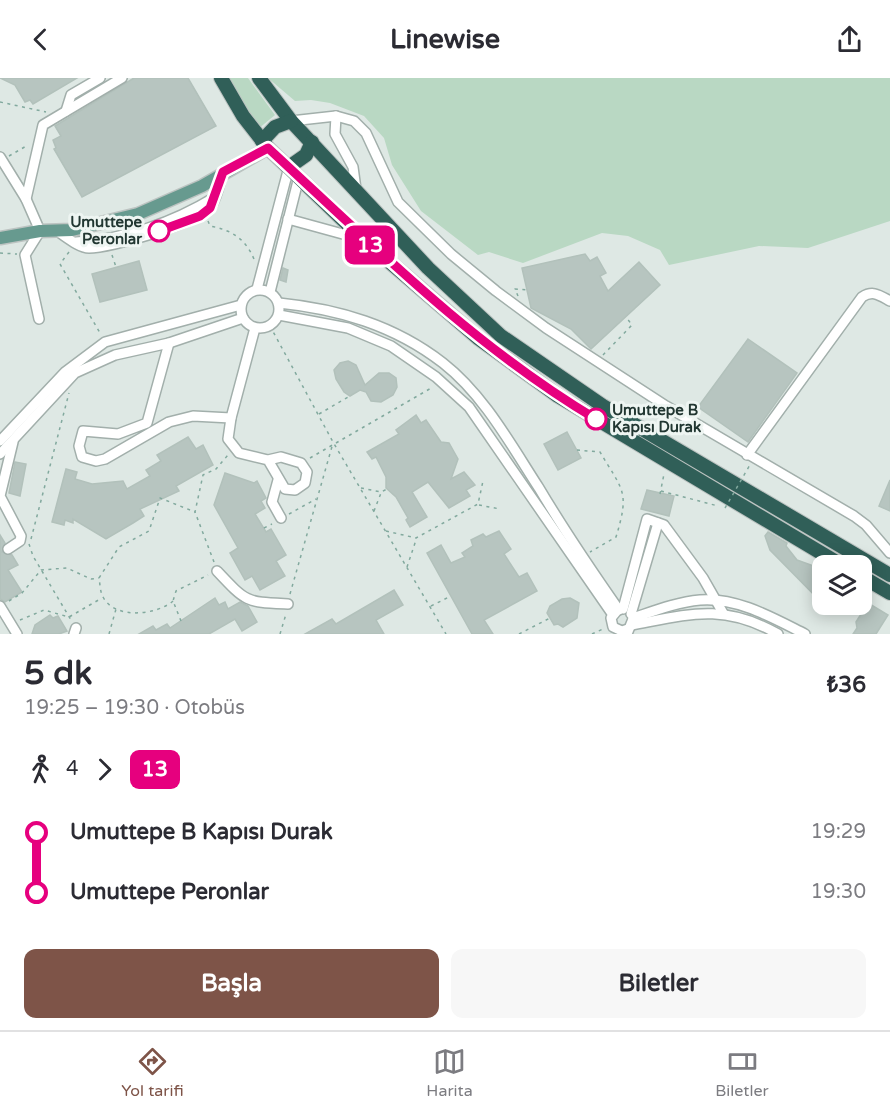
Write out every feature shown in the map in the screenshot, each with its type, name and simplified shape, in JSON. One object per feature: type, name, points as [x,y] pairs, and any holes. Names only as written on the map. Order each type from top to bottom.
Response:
[{"type":"highway","points":[[221,78],[243,116],[265,144],[364,240],[443,310],[507,361],[558,396],[825,555]]},
{"type":"highway","points":[[259,78],[291,121],[448,290],[484,323],[531,358],[603,406],[890,575]]},
{"type":"highway","points":[[265,144],[275,127],[291,121]]},
{"type":"highway","points":[[294,172],[312,142]]},
{"type":"highway","points":[[872,582],[890,593]]},
{"type":"main road","points":[[0,238],[40,231],[72,230],[138,214],[202,186],[265,144]]},
{"type":"street","points":[[66,111],[71,95],[100,78]]},
{"type":"street","points":[[26,199],[43,125],[122,78]]},
{"type":"street","points":[[336,116],[335,134],[353,167],[356,189]]},
{"type":"street","points":[[291,121],[336,116],[346,117],[360,126],[398,202],[425,231],[496,291],[596,362],[749,459],[854,516],[866,525],[890,553]]},
{"type":"street","points":[[1,159],[26,199],[40,231],[25,255],[39,319]]},
{"type":"street","points":[[57,231],[87,248],[110,245],[170,228],[205,212],[215,196],[223,172]]},
{"type":"street","points":[[270,292],[288,219],[294,172]]},
{"type":"street","points":[[257,290],[294,172]]},
{"type":"street","points":[[76,242],[103,239],[162,223],[215,196]]},
{"type":"street","points":[[288,219],[364,240]]},
{"type":"street","points":[[0,441],[65,372],[105,342],[241,304],[248,294],[257,290],[270,292],[279,303],[279,315],[270,326],[255,328],[243,318],[241,304]]},
{"type":"street","points":[[749,459],[862,297],[868,293],[876,293],[890,301]]},
{"type":"street","points":[[279,303],[313,306],[350,315],[397,333],[443,363],[478,396],[622,622]]},
{"type":"street","points":[[279,315],[348,328],[391,346],[441,382],[469,407],[622,622]]},
{"type":"street","points":[[0,454],[75,373],[115,356],[169,343],[243,318]]},
{"type":"street","points":[[255,328],[231,418],[228,439],[239,453],[268,460],[281,457],[301,463],[307,472],[305,483],[295,490],[285,489],[268,460]]},
{"type":"street","points":[[169,343],[147,423],[118,434],[83,431],[79,446],[82,457],[96,461],[105,459],[169,422],[193,416],[231,418]]},
{"type":"street","points":[[8,549],[20,541],[21,536],[0,496],[14,439]]},
{"type":"street","points":[[278,480],[272,502],[282,518]]},
{"type":"street","points":[[622,622],[646,519],[664,525],[718,602],[723,613]]},
{"type":"street","points":[[622,622],[658,523]]},
{"type":"street","points":[[217,571],[236,591],[254,603],[288,604]]},
{"type":"street","points":[[622,622],[701,600],[761,612],[805,634]]},
{"type":"street","points":[[0,606],[17,634]]},
{"type":"street","points":[[622,622],[699,612],[723,613],[777,634]]},
{"type":"path","points":[[0,102],[44,111],[53,118]]},
{"type":"path","points":[[1,159],[39,138]]},
{"type":"path","points":[[205,212],[210,226],[232,233],[249,246],[255,260]]},
{"type":"path","points":[[76,242],[60,264],[105,342]]},
{"type":"path","points":[[110,245],[116,267]]},
{"type":"path","points":[[0,253],[25,255]]},
{"type":"path","points":[[596,362],[632,325],[626,317]]},
{"type":"path","points":[[270,326],[333,442],[445,634]]},
{"type":"path","points":[[75,373],[29,546],[75,631]]},
{"type":"path","points":[[301,463],[333,442],[441,382]]},
{"type":"path","points":[[318,414],[350,396]]},
{"type":"path","points":[[280,634],[333,442]]},
{"type":"path","points":[[195,512],[160,498],[149,531],[119,547],[99,578],[103,597],[116,609],[144,613],[167,606],[173,601],[176,591],[217,571],[195,512],[203,475],[216,469],[235,447]]},
{"type":"path","points":[[577,450],[600,452],[625,494],[623,513],[616,537],[581,557]]},
{"type":"path","points":[[667,461],[660,492],[725,508],[749,459]]},
{"type":"path","points":[[478,504],[483,480]]},
{"type":"path","points":[[360,488],[381,492],[387,489]]},
{"type":"path","points":[[374,512],[381,492]]},
{"type":"path","points":[[264,528],[317,498]]},
{"type":"path","points":[[386,531],[416,538],[478,504],[500,510]]},
{"type":"path","points":[[407,567],[416,538]]},
{"type":"path","points":[[0,606],[22,593],[40,570],[67,568],[91,579],[99,578]]},
{"type":"path","points":[[430,607],[451,596]]},
{"type":"path","points":[[11,624],[44,610],[69,617],[103,597]]},
{"type":"path","points":[[173,601],[181,621]]},
{"type":"path","points":[[109,634],[116,609]]},
{"type":"path","points":[[519,634],[550,618]]},
{"type":"path","points":[[592,634],[622,622]]},
{"type":"green space","points":[[229,78],[248,78],[275,115],[258,129]]},
{"type":"green space","points":[[268,78],[890,78],[890,221],[808,248],[759,246],[669,265],[660,250],[628,236],[602,233],[523,263],[489,252],[478,255],[421,211],[392,165],[384,138],[364,116],[330,103],[311,100],[295,101]]},
{"type":"building","points":[[0,78],[77,78],[33,104],[30,100],[25,102],[15,85]]},
{"type":"building","points":[[134,78],[188,78],[216,126],[82,197],[54,149],[56,148],[53,140],[61,136],[55,126]]},
{"type":"building","points":[[585,254],[590,261],[597,257],[606,273],[600,276],[608,291],[639,262],[660,285],[591,349],[571,329],[531,308],[522,268]]},
{"type":"building","points":[[139,261],[147,290],[100,302],[92,274]]},
{"type":"building","points":[[283,268],[288,270],[286,282],[280,280]]},
{"type":"building","points":[[748,339],[797,373],[748,442],[698,407]]},
{"type":"building","points":[[348,361],[356,365],[365,385],[379,373],[389,373],[396,378],[397,387],[393,395],[381,402],[371,401],[366,392],[360,390],[350,396],[344,392],[336,379],[334,370],[340,363]]},
{"type":"building","points":[[416,415],[421,423],[426,420],[441,442],[449,443],[458,459],[451,479],[464,472],[475,485],[466,490],[470,496],[449,508],[428,482],[412,492],[427,517],[410,527],[406,520],[408,518],[396,497],[386,488],[386,477],[376,457],[372,459],[367,452],[399,434],[396,430]]},
{"type":"building","points":[[567,432],[581,458],[558,470],[544,444]]},
{"type":"building","points":[[188,437],[196,449],[203,445],[213,465],[176,486],[179,491],[140,509],[144,516],[133,523],[106,539],[73,519],[73,523],[65,520],[64,525],[52,522],[66,469],[77,472],[75,479],[92,484],[123,481],[127,489],[150,476],[146,470],[161,461],[157,455]]},
{"type":"building","points":[[15,462],[26,464],[20,496],[9,493]]},
{"type":"building","points":[[225,473],[254,483],[257,481],[266,498],[261,501],[265,508],[255,514],[266,532],[271,529],[286,555],[276,561],[285,576],[260,590],[252,576],[245,580],[230,553],[238,548],[214,505]]},
{"type":"building","points":[[890,480],[890,511],[879,506]]},
{"type":"building","points":[[647,490],[674,496],[669,516],[641,509]]},
{"type":"building","points":[[499,531],[511,549],[504,554],[519,577],[527,573],[537,591],[484,620],[493,634],[472,634],[427,553],[441,545],[451,563],[465,557],[462,553],[473,546],[471,540],[483,534],[486,537]]},
{"type":"building","points":[[768,532],[787,543],[786,546],[797,560],[812,565],[812,593],[770,550],[765,536]]},
{"type":"building","points":[[0,535],[5,543],[2,552],[12,555],[18,565],[8,570],[22,592],[5,602],[0,599]]},
{"type":"building","points":[[394,590],[403,605],[376,620],[384,634],[305,634],[332,619],[336,624]]},
{"type":"building","points":[[215,598],[219,605],[225,602],[228,609],[240,602],[248,606],[257,622],[242,631],[235,619],[209,634],[139,634],[153,626],[156,630],[167,624],[170,628]]},
{"type":"building","points":[[570,598],[579,603],[577,618],[563,627],[558,624],[554,625],[547,613],[550,606],[562,599]]},
{"type":"building","points":[[872,605],[888,615],[876,634],[853,634],[857,628],[856,622],[860,615],[872,615]]},
{"type":"building","points":[[50,615],[53,618],[58,616],[67,631],[59,634],[32,634],[35,625]]},
{"type":"bus line","name":"13","points":[[159,231],[200,216],[210,208],[223,172],[268,148],[339,217],[443,310],[536,382],[596,419]]},
{"type":"place","name":"Umuttepe Peronlar","points":[[159,231]]},
{"type":"place","name":"Umuttepe B Kapısı Durak","points":[[596,419]]}]
